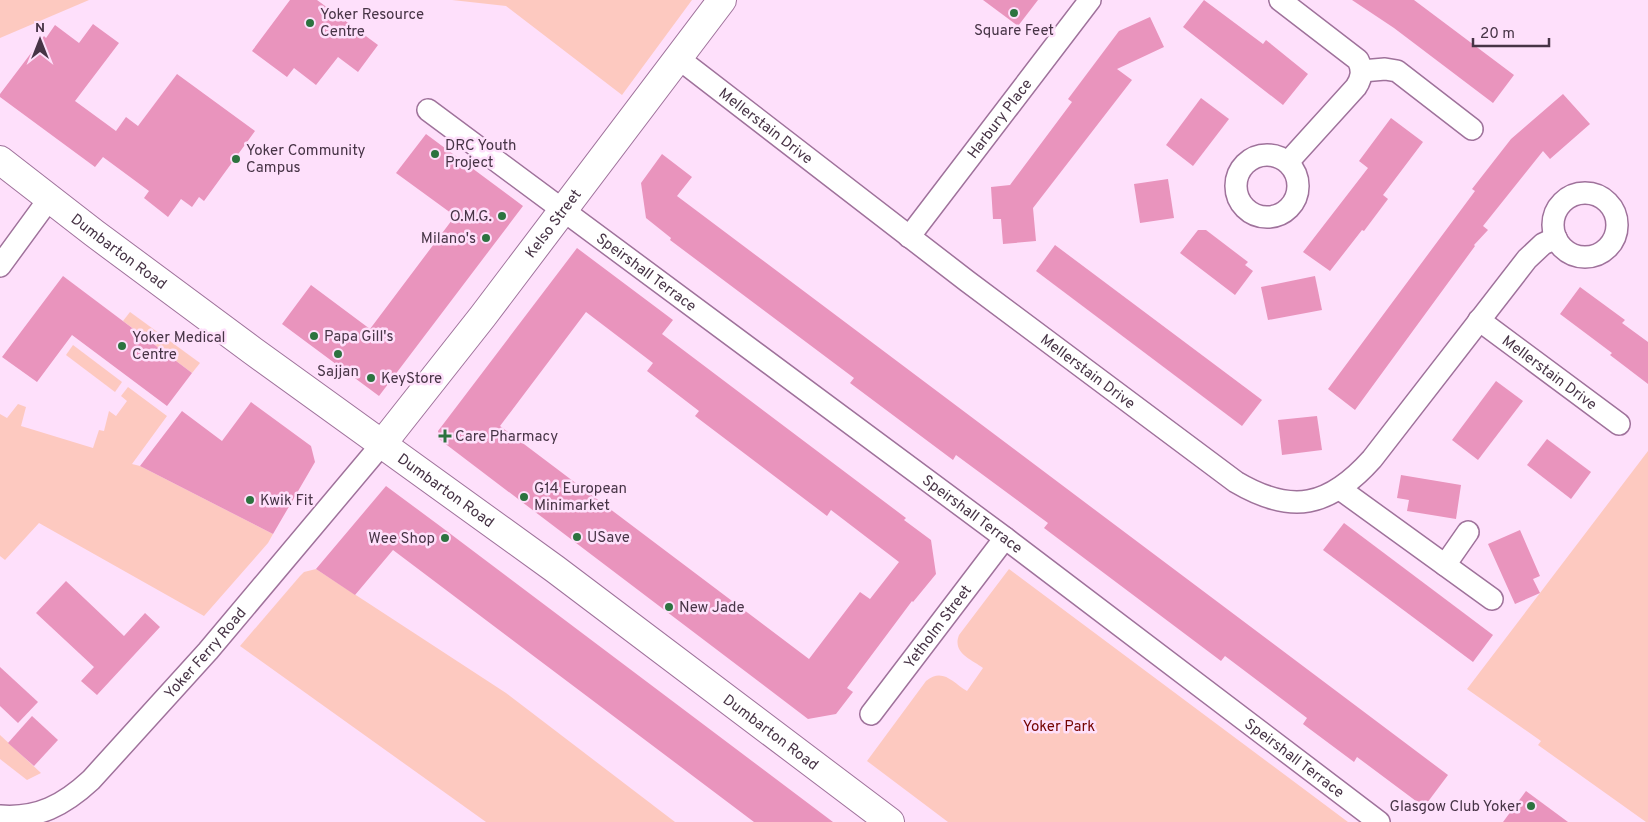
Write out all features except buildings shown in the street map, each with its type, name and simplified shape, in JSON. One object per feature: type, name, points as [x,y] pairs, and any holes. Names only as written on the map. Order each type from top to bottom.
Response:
[{"type":"main road","name":"Kelso Street","points":[[382,444],[483,316],[722,0]]},
{"type":"main road","name":"Dumbarton Road","points":[[0,160],[293,380],[555,568],[890,822]]},
{"type":"street","name":"Harbury Place","points":[[909,237],[1090,0]]},
{"type":"street","points":[[1280,0],[1358,60],[1362,71],[1360,82],[1356,87],[1288,162]]},
{"type":"street","name":"Mellerstain Drive","points":[[678,58],[909,237],[1236,482],[1272,500],[1309,501],[1340,489],[1357,475],[1372,459],[1534,251],[1556,238]]},
{"type":"street","points":[[1362,71],[1385,69],[1397,71],[1472,129]]},
{"type":"street","name":"Speirshall Terrace","points":[[428,110],[1005,538],[1379,822]]},
{"type":"street","points":[[0,266],[50,199]]},
{"type":"street","name":"Mellerstain Drive","points":[[1479,320],[1619,424]]},
{"type":"street","name":"Yoker Ferry Road","points":[[0,816],[33,814],[55,806],[73,796],[92,780],[208,651],[382,444]]},
{"type":"street","points":[[1340,489],[1492,599]]},
{"type":"street","points":[[1444,565],[1468,532]]},
{"type":"street","name":"Yetholm Street","points":[[871,714],[1005,538]]},
{"type":"green space","points":[[0,0],[89,0],[0,38]]},
{"type":"green space","points":[[452,0],[692,0],[622,95],[506,6]]},
{"type":"green space","points":[[130,312],[200,363],[192,373],[123,321]]},
{"type":"green space","points":[[73,345],[122,382],[115,392],[66,355]]},
{"type":"green space","points":[[128,387],[167,416],[132,464],[140,466],[273,534],[268,543],[204,616],[39,523],[5,560],[0,556],[0,414],[7,418],[18,404],[26,407],[21,426],[93,448],[99,430],[104,431],[109,411],[116,416],[127,401],[121,396]]},
{"type":"green space","points":[[1648,451],[1648,822],[1646,822],[1538,745],[1541,741],[1467,689]]},
{"type":"green space","points":[[316,569],[506,693],[675,822],[486,822],[240,646],[300,576],[304,572]]},
{"type":"green space","name":"Yoker Park","points":[[1009,569],[1348,822],[948,822],[867,761],[926,681],[932,677],[943,676],[967,691],[983,668],[960,651],[958,646],[959,635]]},
{"type":"green space","points":[[0,735],[41,773],[27,780],[0,759]]},
{"type":"place","name":"Square Feet","points":[[1014,13]]},
{"type":"place","name":"Yoker Resource Centre","points":[[310,23]]},
{"type":"place","name":"DRC Youth Project","points":[[435,154]]},
{"type":"place","name":"Yoker Community Campus","points":[[236,159]]},
{"type":"place","name":"O.M.G.","points":[[502,216]]},
{"type":"place","name":"Milano's","points":[[486,238]]},
{"type":"place","name":"Papa Gill's","points":[[314,336]]},
{"type":"place","name":"Yoker Medical Centre","points":[[122,346]]},
{"type":"place","name":"Sajjan","points":[[338,354]]},
{"type":"place","name":"KeyStore","points":[[371,378]]},
{"type":"place","name":"Care Pharmacy","points":[[445,436]]},
{"type":"place","name":"G14 European Minimarket","points":[[524,497]]},
{"type":"place","name":"Kwik Fit","points":[[250,500]]},
{"type":"place","name":"USave","points":[[577,537]]},
{"type":"place","name":"Wee Shop","points":[[445,538]]},
{"type":"place","name":"New Jade","points":[[669,607]]},
{"type":"place","name":"Glasgow Club Yoker","points":[[1531,806]]}]
